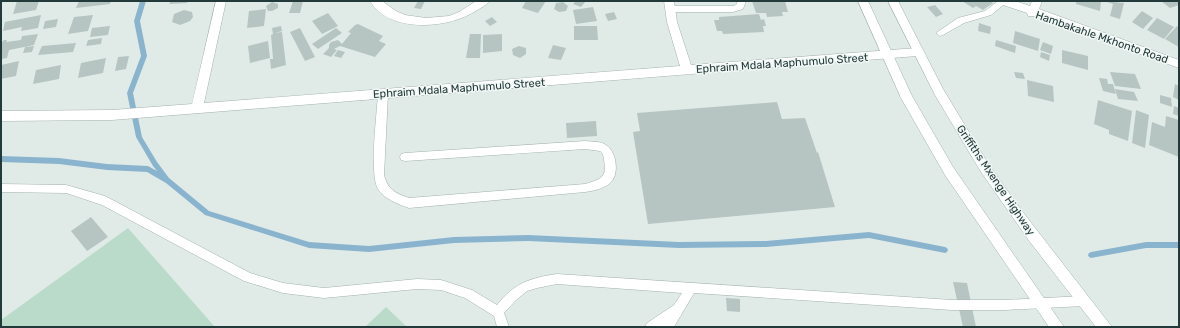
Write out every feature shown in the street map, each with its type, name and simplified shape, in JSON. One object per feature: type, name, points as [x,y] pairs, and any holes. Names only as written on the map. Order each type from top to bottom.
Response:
[{"type":"street","points":[[196,108],[221,1]]},
{"type":"street","points":[[375,1],[384,11],[406,20],[435,21],[460,16],[484,1]]},
{"type":"street","points":[[863,1],[907,98],[948,171],[1057,327]]},
{"type":"street","name":"Griffiths Mxenge Highway","points":[[893,1],[917,52],[971,146],[1023,222],[1105,327]]},
{"type":"street","name":"Hambakahle Mkhonto Road","points":[[1004,1],[1032,13],[1179,64]]},
{"type":"street","points":[[1032,13],[1037,1]]},
{"type":"street","points":[[670,5],[672,22],[687,70]]},
{"type":"street","name":"Ephraim Mdala Maphumulo Street","points":[[2,117],[112,115],[155,112],[917,52]]},
{"type":"lane","points":[[670,5],[733,9],[740,7],[742,1]]},
{"type":"lane","points":[[940,33],[961,20],[988,13],[1004,1]]},
{"type":"lane","points":[[383,94],[379,149],[379,175],[382,187],[392,196],[409,203],[440,202],[585,188],[603,184],[609,178],[611,168],[608,152],[602,147],[585,145],[405,157]]},
{"type":"lane","points":[[1,188],[66,189],[105,201],[248,277],[283,288],[324,293],[417,284],[442,286],[468,294],[498,312],[503,327]]},
{"type":"lane","points":[[498,312],[512,293],[533,282],[557,279],[952,305],[1040,304],[1084,300]]},
{"type":"lane","points":[[667,327],[690,288]]},
{"type":"lane","points":[[651,327],[679,308]]},
{"type":"green space","points":[[128,228],[215,327],[1,327],[1,320]]},
{"type":"green space","points":[[386,307],[407,327],[365,327]]},
{"type":"building","points":[[17,1],[39,1],[36,10],[13,14]]},
{"type":"building","points":[[79,1],[111,1],[110,4],[76,8]]},
{"type":"building","points":[[171,1],[188,1],[187,3],[169,4]]},
{"type":"building","points":[[293,1],[303,1],[300,13],[289,13]]},
{"type":"building","points":[[418,1],[425,1],[421,9],[414,8]]},
{"type":"building","points":[[526,1],[546,1],[538,13],[522,8]]},
{"type":"building","points":[[576,1],[586,1],[581,7],[573,4]]},
{"type":"building","points":[[752,1],[785,1],[788,12],[782,12],[783,16],[767,17],[766,13],[756,13]]},
{"type":"building","points":[[962,1],[990,1],[993,3],[983,10],[976,6],[973,8]]},
{"type":"building","points":[[1076,1],[1101,1],[1100,11],[1076,4]]},
{"type":"building","points":[[1104,1],[1124,3],[1120,19],[1110,16],[1113,4]]},
{"type":"building","points":[[1161,1],[1179,1],[1179,5],[1170,8]]},
{"type":"building","points":[[272,2],[278,4],[278,8],[268,11],[266,6]]},
{"type":"building","points":[[563,2],[568,6],[566,11],[559,12],[554,9],[556,3]]},
{"type":"building","points":[[935,5],[943,14],[936,17],[927,7]]},
{"type":"building","points":[[593,7],[597,21],[576,24],[573,10]]},
{"type":"building","points":[[266,9],[264,26],[247,28],[249,11]]},
{"type":"building","points":[[184,10],[192,12],[193,17],[190,21],[180,25],[172,22],[174,14]]},
{"type":"building","points":[[1142,11],[1153,18],[1143,29],[1132,22]]},
{"type":"building","points":[[614,12],[617,19],[608,21],[605,14]]},
{"type":"building","points":[[328,13],[338,26],[322,34],[312,21]]},
{"type":"building","points":[[759,14],[761,20],[764,19],[766,26],[763,26],[764,32],[723,34],[722,31],[717,31],[714,20],[719,20],[719,17]]},
{"type":"building","points":[[41,15],[38,28],[21,31],[22,27],[3,31],[5,22]]},
{"type":"building","points":[[93,15],[88,31],[68,34],[74,17]]},
{"type":"building","points":[[492,17],[497,22],[490,26],[485,21]]},
{"type":"building","points":[[1157,18],[1174,27],[1164,39],[1147,30]]},
{"type":"building","points":[[58,19],[56,27],[43,29],[45,21]]},
{"type":"building","points":[[979,23],[991,27],[990,34],[978,31]]},
{"type":"building","points":[[358,24],[383,36],[379,41],[386,44],[375,57],[340,46],[334,49],[337,50],[331,57],[323,54],[329,48],[331,42],[338,40],[342,44],[351,33],[348,32]]},
{"type":"building","points":[[110,26],[108,35],[90,37],[92,28]]},
{"type":"building","points":[[281,26],[282,31],[275,33],[282,32],[286,65],[271,69],[270,59],[273,59],[271,35],[273,34],[272,28]]},
{"type":"building","points":[[574,26],[597,26],[598,40],[574,40]]},
{"type":"building","points":[[1177,26],[1179,28],[1179,47],[1165,39]]},
{"type":"building","points":[[300,28],[315,57],[305,61],[290,32]]},
{"type":"building","points":[[336,28],[342,33],[318,49],[312,44]]},
{"type":"building","points":[[1015,31],[1040,39],[1038,51],[1013,43]]},
{"type":"building","points":[[38,34],[34,45],[9,50],[7,58],[1,59],[1,43],[4,40],[7,40],[6,42],[21,40],[22,36]]},
{"type":"building","points":[[470,34],[481,34],[480,58],[466,58]]},
{"type":"building","points":[[502,34],[502,51],[483,53],[483,35]]},
{"type":"building","points":[[102,38],[101,44],[86,46],[88,40]]},
{"type":"building","points":[[996,40],[1016,46],[1015,53],[995,46]]},
{"type":"building","points":[[268,41],[270,58],[250,63],[248,46]]},
{"type":"building","points":[[1043,42],[1053,46],[1051,54],[1040,50]]},
{"type":"building","points":[[76,43],[73,52],[38,55],[42,46]]},
{"type":"building","points":[[553,45],[566,48],[561,60],[548,58]]},
{"type":"building","points":[[34,46],[32,52],[23,53],[25,47]]},
{"type":"building","points":[[519,46],[526,48],[526,54],[520,58],[513,55],[512,49]]},
{"type":"building","points":[[338,50],[345,52],[341,58],[334,56]]},
{"type":"building","points":[[1062,50],[1088,56],[1088,70],[1062,63]]},
{"type":"building","points":[[1041,52],[1050,55],[1049,61],[1040,57]]},
{"type":"building","points":[[129,56],[126,69],[115,71],[118,57]]},
{"type":"building","points":[[106,58],[103,73],[78,78],[81,63]]},
{"type":"building","points":[[19,61],[16,76],[1,79],[1,65]]},
{"type":"building","points":[[61,65],[59,79],[33,84],[36,70]]},
{"type":"building","points":[[1014,72],[1023,73],[1025,79],[1016,78]]},
{"type":"building","points":[[1110,72],[1135,74],[1141,89],[1115,86]]},
{"type":"building","points":[[1099,78],[1107,79],[1108,84],[1113,84],[1116,94],[1103,91]]},
{"type":"building","points":[[1027,80],[1053,86],[1054,102],[1028,96]]},
{"type":"building","points":[[1175,84],[1179,86],[1179,100],[1173,97]]},
{"type":"building","points":[[1115,89],[1134,92],[1138,101],[1118,99]]},
{"type":"building","points":[[1160,95],[1171,98],[1172,107],[1160,103]]},
{"type":"building","points":[[1098,100],[1132,111],[1128,141],[1109,134],[1109,130],[1094,124]]},
{"type":"building","points":[[777,102],[782,119],[805,118],[817,153],[818,152],[835,207],[648,224],[633,132],[640,131],[637,113]]},
{"type":"building","points":[[1174,106],[1179,108],[1179,116],[1173,114]]},
{"type":"building","points":[[1136,110],[1149,115],[1145,148],[1132,143]]},
{"type":"building","points":[[1166,116],[1179,120],[1179,157],[1149,145],[1152,122],[1165,127]]},
{"type":"building","points":[[596,121],[597,136],[567,138],[566,123]]},
{"type":"building","points":[[91,217],[108,237],[87,251],[71,231]]},
{"type":"building","points":[[953,282],[967,283],[976,327],[963,327]]},
{"type":"building","points":[[726,298],[740,299],[740,312],[727,311]]},
{"type":"waterway","points":[[143,1],[137,21],[144,56],[130,93],[139,137],[155,164],[166,178]]},
{"type":"waterway","points":[[1,159],[59,161],[107,167],[148,169],[168,181],[207,213],[309,245],[369,249],[454,240],[528,238],[679,245],[766,244],[869,235],[945,250]]},
{"type":"waterway","points":[[1091,255],[1146,245],[1179,245]]}]
